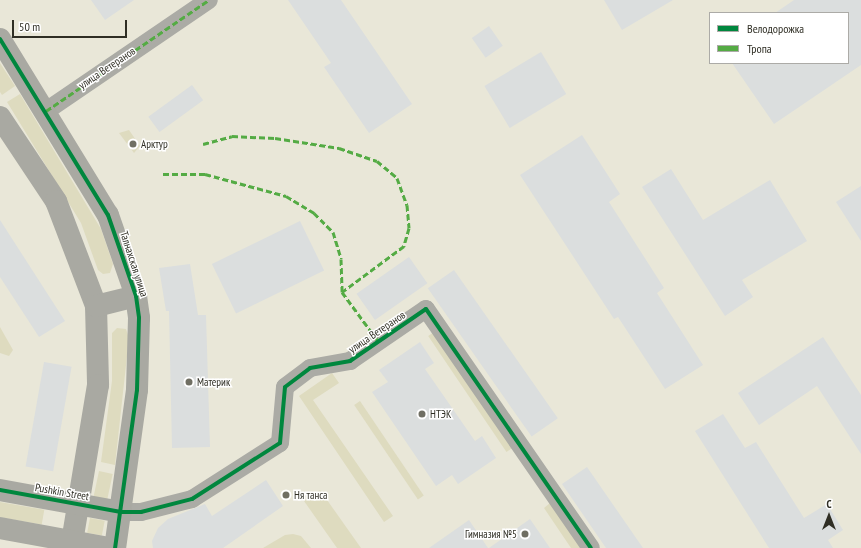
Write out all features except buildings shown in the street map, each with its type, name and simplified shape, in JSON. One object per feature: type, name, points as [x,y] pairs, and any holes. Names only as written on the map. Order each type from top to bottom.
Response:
[{"type":"street","name":"улица Ветеранов","points":[[46,111],[209,0]]},
{"type":"street","name":"Талнахская улица","points":[[0,39],[46,111],[108,216],[136,296],[139,318],[137,390],[115,548]]},
{"type":"street","points":[[0,117],[56,201],[96,306],[98,385],[71,544]]},
{"type":"street","points":[[96,306],[136,296]]},
{"type":"street","name":"улица Ветеранов","points":[[121,512],[141,512],[192,499],[280,443],[285,387],[310,368],[350,360],[426,309],[591,548]]},
{"type":"street","name":"Pushkin Street","points":[[0,490],[121,512]]},
{"type":"street","points":[[0,528],[71,544],[109,548]]},
{"type":"shaded area","points":[[0,63],[15,86],[2,95],[0,92]]},
{"type":"shaded area","points":[[20,94],[101,229],[113,264],[110,273],[103,274],[98,270],[81,223],[7,102]]},
{"type":"shaded area","points":[[129,130],[140,146],[134,153],[119,133]]},
{"type":"shaded area","points":[[0,327],[13,350],[9,356],[0,353]]},
{"type":"shaded area","points":[[117,328],[126,329],[129,338],[115,465],[101,462],[112,381],[112,333]]},
{"type":"shaded area","points":[[434,332],[512,448],[506,452],[428,336]]},
{"type":"shaded area","points":[[332,373],[339,383],[313,400],[393,516],[384,522],[299,396]]},
{"type":"shaded area","points":[[360,401],[424,496],[418,499],[354,405]]},
{"type":"shaded area","points":[[99,471],[113,474],[107,499],[94,496]]},
{"type":"shaded area","points":[[320,490],[361,548],[337,548],[304,501]]},
{"type":"shaded area","points":[[0,502],[44,510],[42,525],[0,517]]},
{"type":"shaded area","points":[[550,503],[581,548],[571,548],[544,508]]},
{"type":"shaded area","points":[[90,518],[105,521],[102,536],[87,533]]},
{"type":"shaded area","points":[[293,534],[301,536],[311,548],[263,548],[285,535]]},
{"type":"marked path","points":[[46,111],[209,0]]},
{"type":"marked path","points":[[203,144],[232,136],[275,138],[339,148],[377,161],[397,178],[407,205],[409,228],[404,246],[342,292]]},
{"type":"marked path","points":[[163,174],[205,174],[286,196],[314,213],[333,232],[341,259],[342,292],[378,341]]},
{"type":"cycle path","points":[[0,39],[108,215],[136,296],[139,318],[137,390],[115,548]]},
{"type":"cycle path","points":[[0,490],[121,512],[141,512],[192,499],[280,443],[285,387],[310,368],[350,361],[426,309],[591,548]]},
{"type":"place","name":"Арктур","points":[[133,144]]},
{"type":"place","name":"Материк","points":[[189,382]]},
{"type":"place","name":"НТЭК","points":[[422,414]]},
{"type":"place","name":"Ня танса","points":[[286,495]]},
{"type":"place","name":"Гимназия №5","points":[[525,534]]}]
